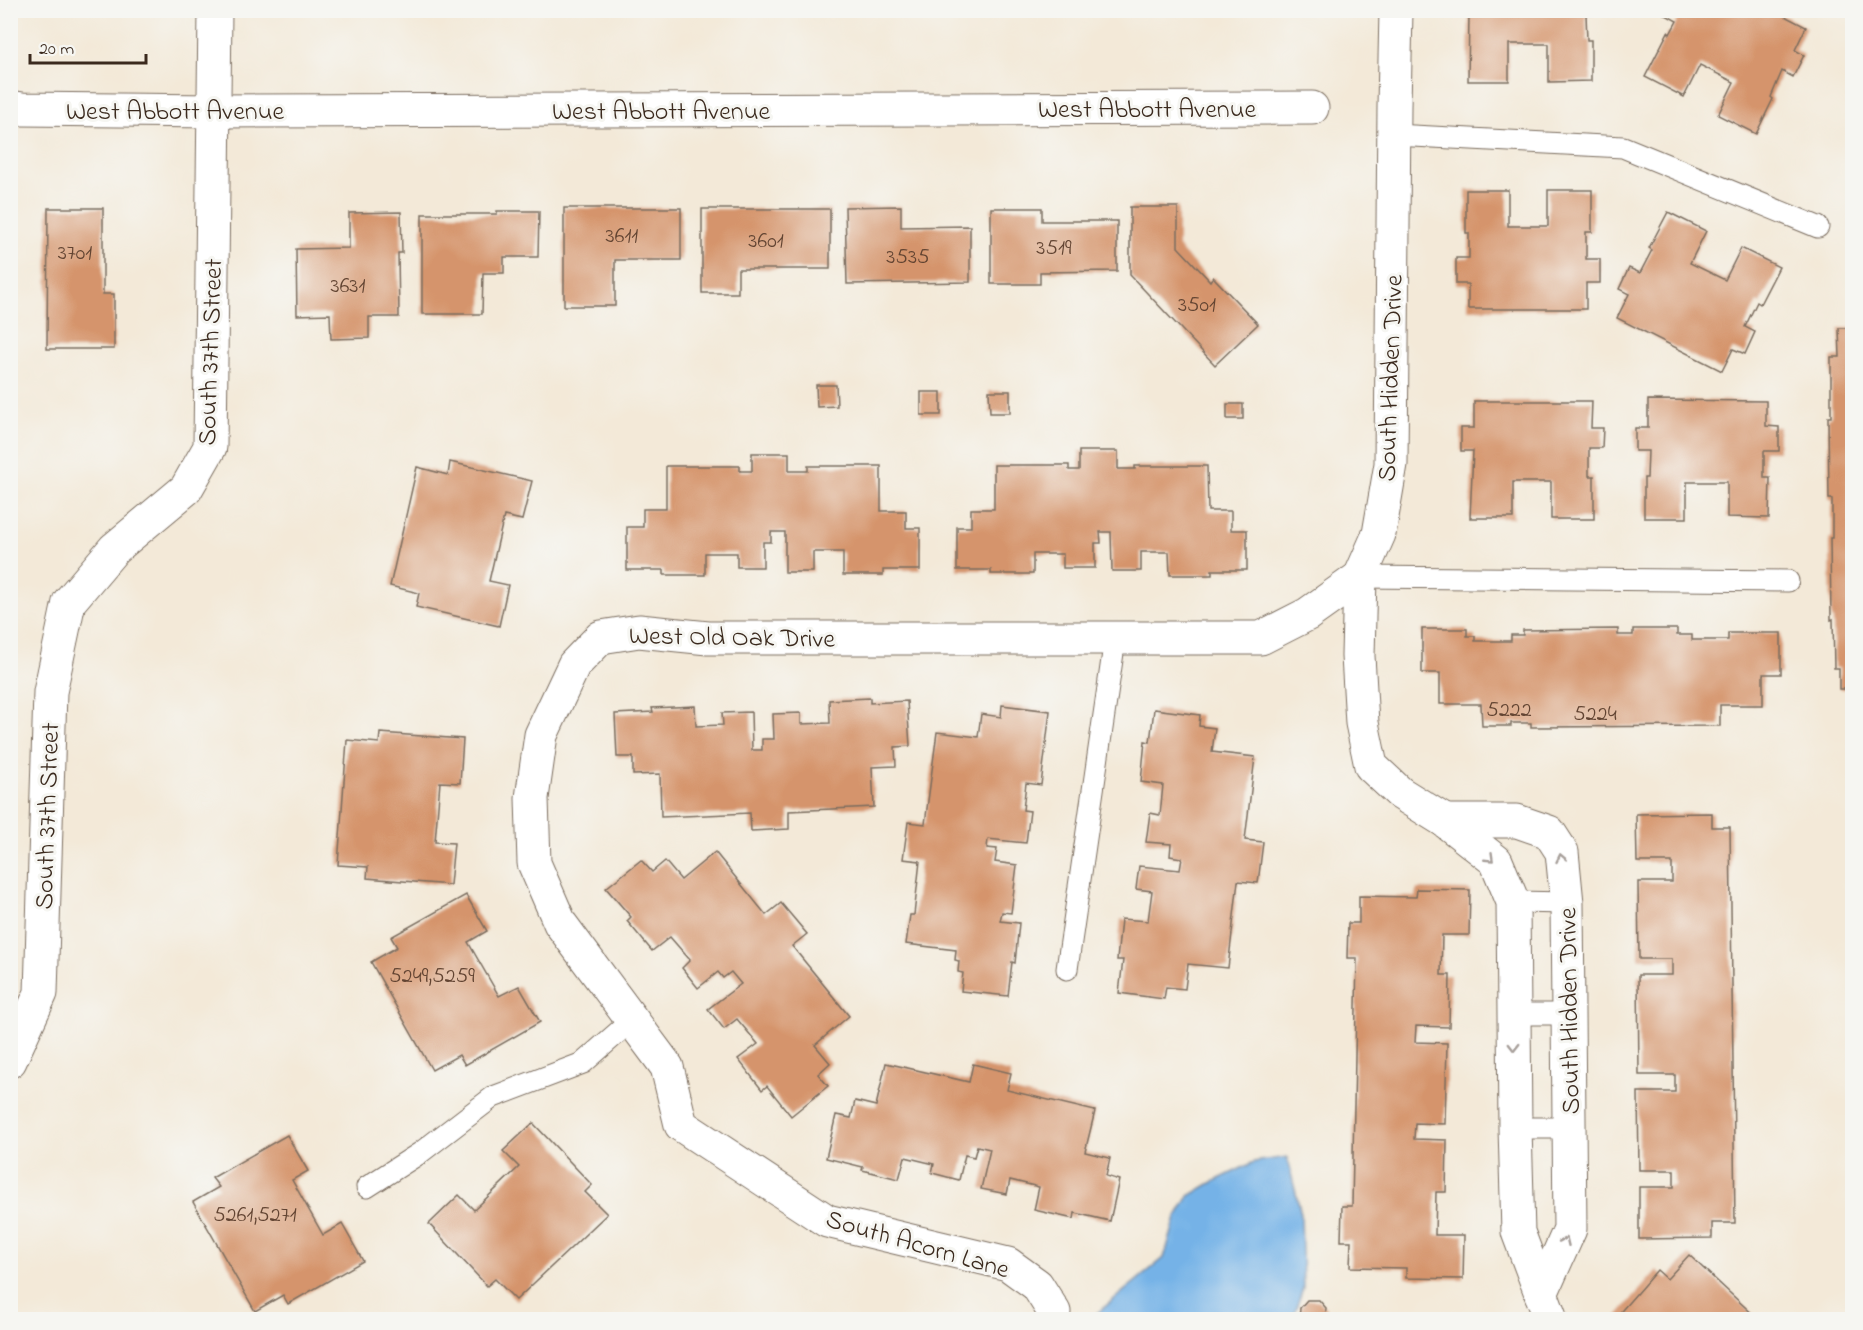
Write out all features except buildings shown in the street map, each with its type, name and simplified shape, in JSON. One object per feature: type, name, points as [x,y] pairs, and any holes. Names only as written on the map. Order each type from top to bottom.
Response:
[{"type":"street","name":"South 37th Street","points":[[10,1061],[40,993],[50,692],[69,602],[114,549],[186,489],[210,447],[215,10]]},
{"type":"street","points":[[1394,121],[1396,10]]},
{"type":"street","name":"West Abbott Avenue","points":[[10,107],[215,111],[1312,108]]},
{"type":"street","name":"South Hidden Drive","points":[[1394,121],[1391,464],[1379,534],[1360,577],[1358,656],[1362,723],[1371,766],[1400,793],[1445,821],[1496,861],[1513,902],[1518,1232],[1546,1307]]},
{"type":"street","name":"West Old Oak Drive","points":[[681,1125],[667,1066],[560,922],[534,863],[532,798],[541,735],[574,665],[601,637],[639,631],[708,638],[1261,638],[1308,614],[1360,577]]},
{"type":"street","name":"South Hidden Drive","points":[[1445,821],[1516,821],[1549,832],[1562,852],[1567,903],[1570,1229],[1546,1307]]},
{"type":"street","name":"South Acorn Lane","points":[[681,1125],[827,1221],[1008,1264],[1037,1285],[1054,1312]]},
{"type":"lane","points":[[1394,121],[1623,147],[1818,227]]},
{"type":"lane","points":[[1360,577],[1788,581]]},
{"type":"lane","points":[[1067,969],[1115,639]]},
{"type":"lane","points":[[1513,902],[1567,903]]},
{"type":"lane","points":[[1514,1014],[1568,1014]]},
{"type":"lane","points":[[367,1187],[420,1153],[493,1097],[583,1063],[632,1020]]},
{"type":"lane","points":[[1515,1128],[1569,1128]]},
{"type":"water","points":[[1287,1157],[1301,1214],[1303,1288],[1292,1319],[1090,1319],[1164,1258],[1176,1218],[1189,1196],[1254,1162]]}]
